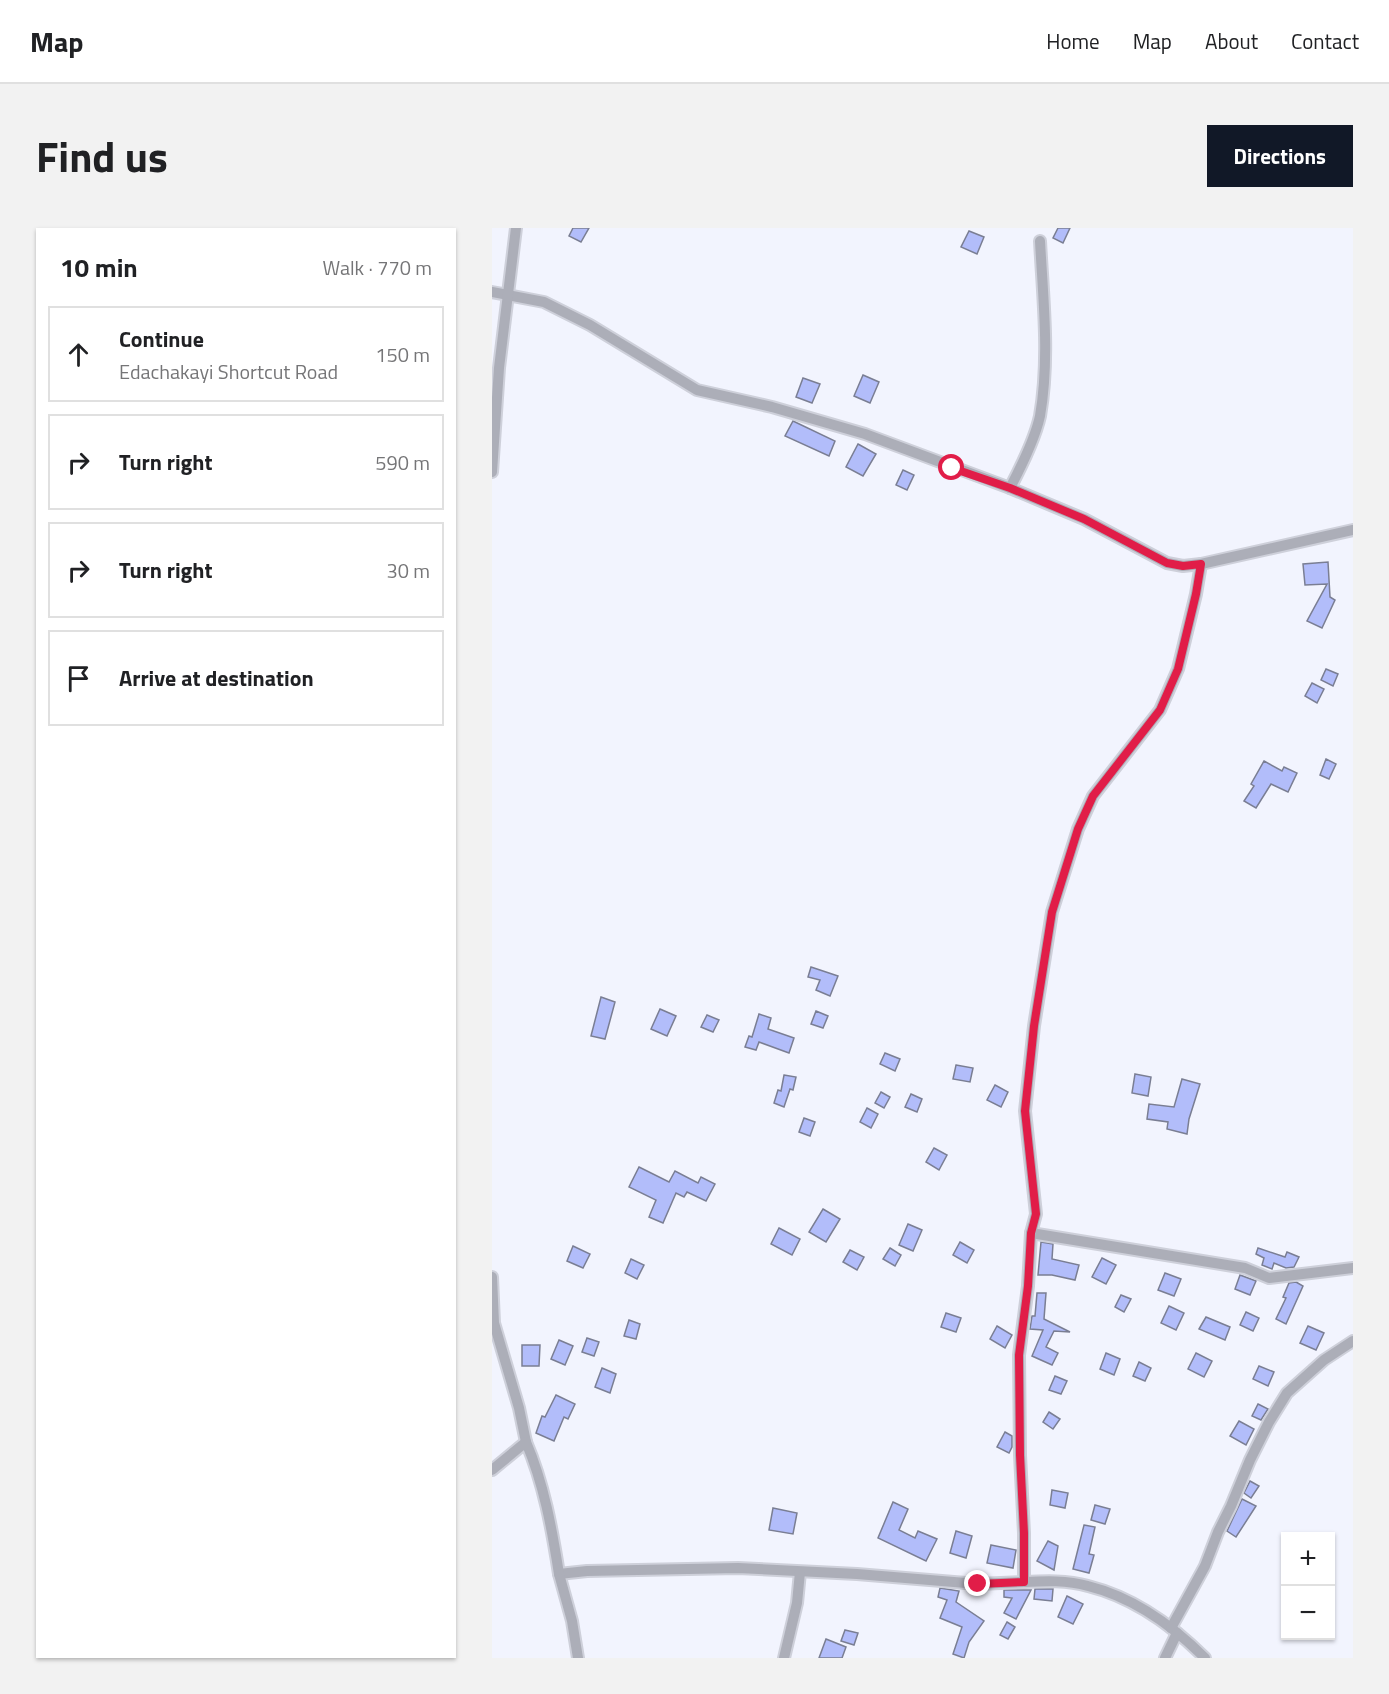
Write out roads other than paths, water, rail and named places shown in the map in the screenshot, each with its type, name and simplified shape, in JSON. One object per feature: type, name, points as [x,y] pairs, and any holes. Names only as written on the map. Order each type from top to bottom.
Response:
[{"type":"street","points":[[492,472],[507,294],[516,228]]},
{"type":"street","points":[[1010,488],[1021,467],[1040,417],[1045,343],[1040,241]]},
{"type":"street","points":[[492,292],[544,302],[581,320],[697,390],[772,406],[865,434],[1010,488],[1084,519],[1167,563],[1183,566],[1201,564],[1353,530]]},
{"type":"street","points":[[1024,1582],[1019,1355],[1028,1286],[1031,1233],[1036,1214],[1025,1111],[1034,1026],[1052,912],[1078,829],[1093,796],[1160,710],[1178,669],[1201,564]]},
{"type":"street","points":[[1031,1233],[1245,1268],[1269,1278],[1353,1268]]},
{"type":"street","points":[[492,1277],[494,1323],[519,1408],[526,1442],[551,1523],[559,1574],[572,1621],[578,1658]]},
{"type":"street","points":[[1165,1658],[1174,1631],[1205,1566],[1250,1460],[1287,1393],[1324,1360],[1353,1341]]},
{"type":"street","points":[[492,1470],[526,1442]]},
{"type":"street","points":[[559,1574],[586,1571],[738,1568],[857,1574],[978,1584],[1049,1580],[1088,1586],[1158,1617],[1205,1658]]},
{"type":"street","points":[[784,1658],[800,1572]]}]
